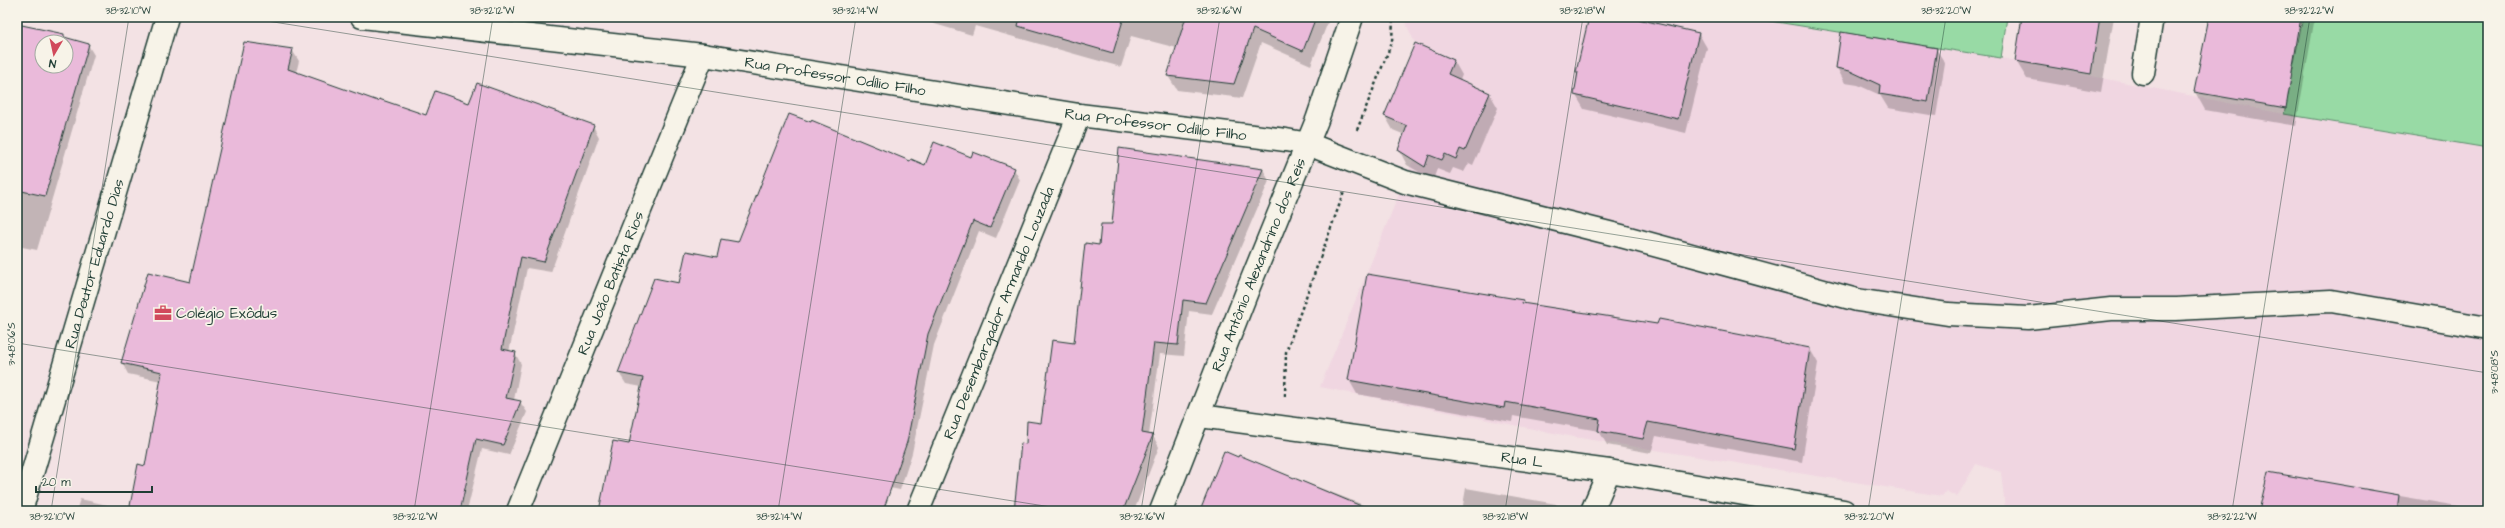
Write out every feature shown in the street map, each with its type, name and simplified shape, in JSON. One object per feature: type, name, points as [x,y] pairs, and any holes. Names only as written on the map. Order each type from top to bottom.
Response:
[{"type":"street","name":"Rua Doutor Eduardo Dias","points":[[21,511],[168,17]]},
{"type":"street","name":"Rua Professor Odílio Filho","points":[[362,17],[703,55],[1079,115],[1308,144],[1405,182],[1621,236],[1857,300],[1948,314],[2028,318],[2111,309],[2176,309],[2331,301],[2488,328]]},
{"type":"street","name":"Rua Antônio Alexandrino dos Reis","points":[[1161,511],[1200,416],[1248,289],[1308,144],[1352,17]]},
{"type":"street","points":[[2143,73],[2152,17]]},
{"type":"street","name":"Rua João Batista Rios","points":[[518,511],[703,55]]},
{"type":"street","name":"Rua Desembargador Armando Louzada","points":[[918,511],[1079,115]]},
{"type":"street","name":"Rua L","points":[[1200,416],[1609,471],[1844,511]]},
{"type":"street","points":[[1592,511],[1609,471]]},
{"type":"path","points":[[1285,428],[1286,352],[1342,200],[1358,129],[1392,42],[1393,17]]},
{"type":"shaded area","points":[[1403,17],[1745,17],[2001,58],[2284,114],[2488,148],[2488,511],[2021,511],[2005,508],[2001,472],[1976,464],[1957,497],[1946,491],[1942,496],[1574,437],[1320,387],[1413,160],[1410,158],[1412,153],[1398,148],[1407,126],[1384,116],[1415,43]]},
{"type":"green space","points":[[1745,17],[2007,17],[2001,58]]},
{"type":"green space","points":[[2303,17],[2488,17],[2488,148],[2284,114]]},
{"type":"building","points":[[1020,17],[1124,17],[1113,53],[1018,26]]},
{"type":"building","points":[[1186,17],[1316,17],[1303,51],[1253,29],[1234,84],[1167,76]]},
{"type":"building","points":[[1589,17],[1629,17],[1699,33],[1678,119],[1574,95],[1578,72],[1576,72]]},
{"type":"building","points":[[2022,17],[2100,17],[2091,74],[2015,61]]},
{"type":"building","points":[[2209,17],[2301,17],[2286,108],[2194,92]]},
{"type":"building","points":[[17,24],[64,34],[34,34],[34,74],[74,74],[74,40],[89,44],[45,196],[17,190]]},
{"type":"building","points":[[1841,32],[1937,48],[1928,102],[1879,94],[1880,85],[1850,71],[1836,68]]},
{"type":"building","points":[[244,42],[293,49],[288,69],[378,101],[379,99],[426,115],[435,91],[469,103],[477,83],[594,125],[544,262],[521,257],[502,349],[516,352],[506,398],[521,401],[503,445],[476,439],[460,511],[129,511],[138,464],[145,466],[162,372],[121,363],[148,272],[190,282]]},
{"type":"building","points":[[1415,43],[1454,60],[1448,74],[1490,93],[1465,151],[1460,149],[1456,159],[1445,154],[1442,160],[1429,155],[1425,167],[1398,150],[1407,126],[1384,116]]},
{"type":"building","points":[[789,114],[811,122],[811,120],[910,161],[911,159],[925,165],[934,142],[971,157],[973,152],[1015,168],[990,228],[973,221],[928,334],[907,442],[883,511],[599,511],[613,441],[629,444],[643,378],[618,373],[654,278],[679,283],[686,251],[717,257],[721,239],[738,242]]},
{"type":"building","points":[[1119,148],[1263,169],[1206,303],[1183,300],[1178,345],[1154,343],[1142,433],[1153,435],[1123,511],[1014,511],[1021,443],[1026,444],[1027,421],[1041,423],[1052,340],[1074,343],[1085,243],[1099,245],[1101,224],[1112,224]]},
{"type":"building","points":[[1367,274],[1523,300],[1522,303],[1657,324],[1659,319],[1810,348],[1794,449],[1648,422],[1643,439],[1598,431],[1600,419],[1505,402],[1504,408],[1348,380]]},
{"type":"building","points":[[1224,451],[1238,457],[1239,455],[1373,511],[1200,511]]},
{"type":"building","points":[[2268,472],[2399,495],[2397,511],[2259,511]]},
{"type":"place","name":"Colégio Exôdus","points":[[163,313]]}]
